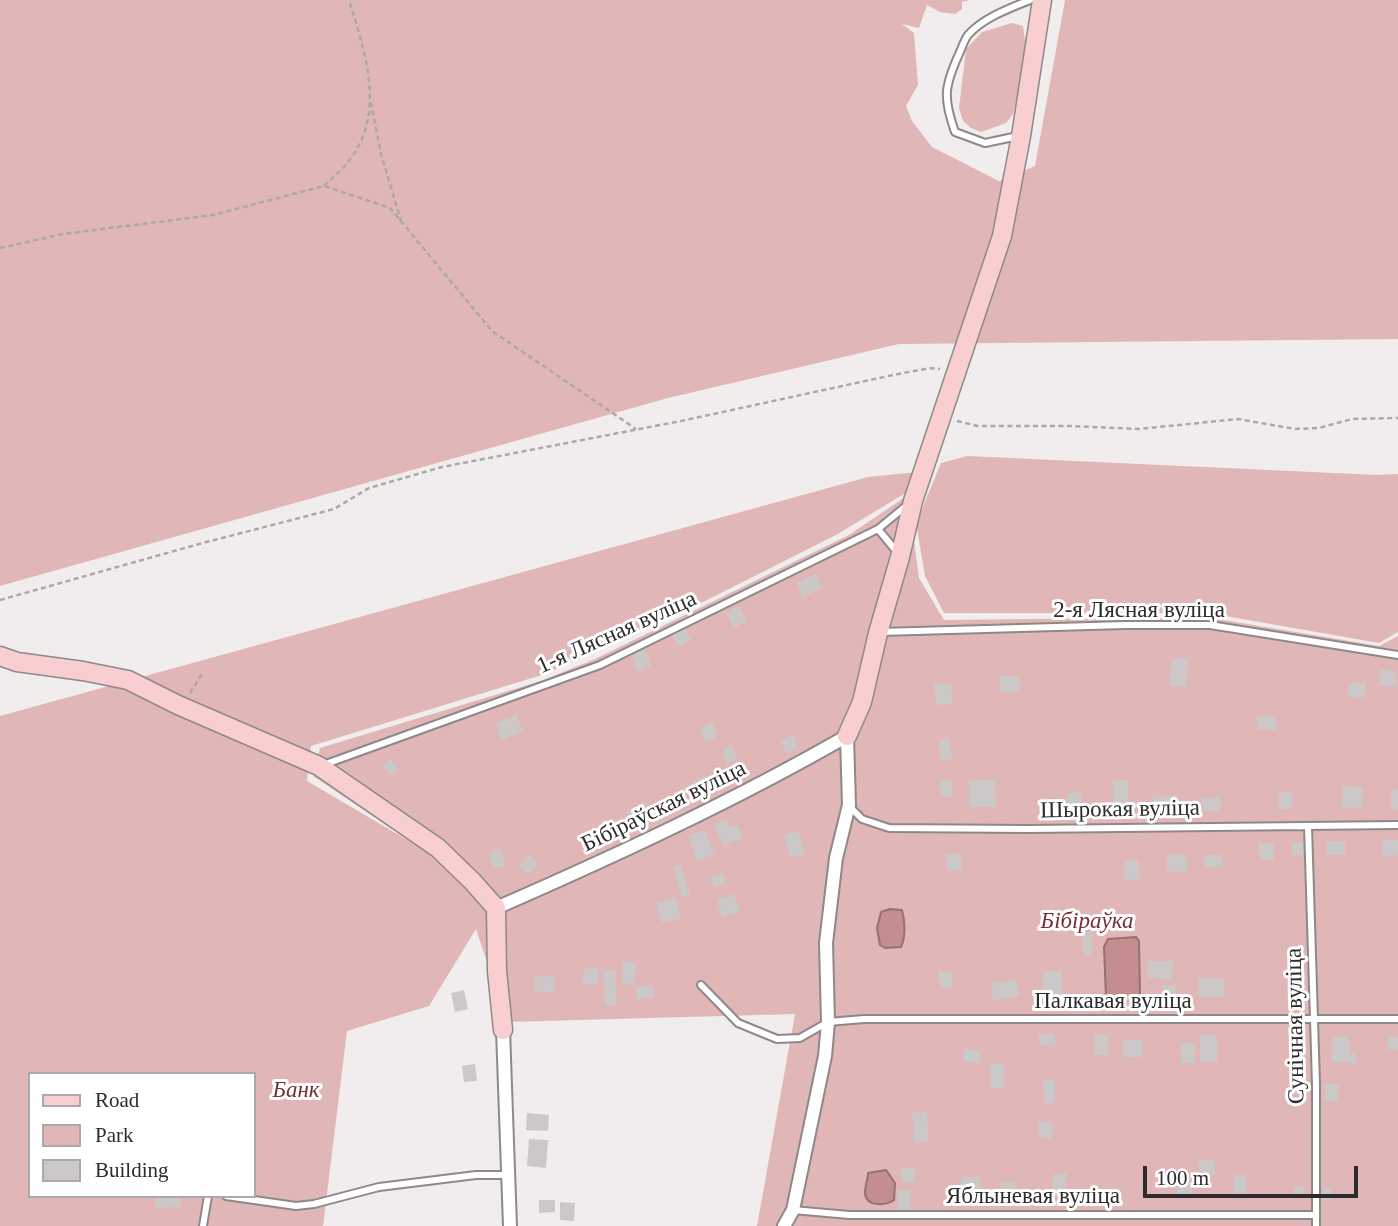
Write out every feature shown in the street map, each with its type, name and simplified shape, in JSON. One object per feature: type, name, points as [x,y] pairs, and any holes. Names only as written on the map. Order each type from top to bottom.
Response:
[{"type":"street","points":[[784,1226],[793,1210],[825,1056],[828,1023],[826,943],[836,858],[849,805],[847,736],[862,702],[913,500],[943,418],[1002,236],[1042,0]]},
{"type":"street","points":[[0,656],[17,662],[128,680],[178,705],[320,766],[438,848],[473,882],[496,908],[510,1226]]},
{"type":"street","name":"Бібіраўская вуліца","points":[[496,908],[784,772],[847,736]]},
{"type":"lane","points":[[1021,136],[985,143],[955,132],[947,107],[946,91],[950,73],[967,36],[983,23],[1030,0]]},
{"type":"lane","name":"1-я Лясная вуліца","points":[[320,766],[600,665],[878,529],[913,500]]},
{"type":"lane","points":[[878,529],[900,556]]},
{"type":"lane","name":"2-я Лясная вуліца","points":[[878,632],[1210,625],[1398,655]]},
{"type":"lane","name":"Шырокая вуліца","points":[[849,805],[862,819],[889,828],[1398,825]]},
{"type":"lane","name":"Сунічная вуліца","points":[[1308,826],[1314,1020],[1316,1226]]},
{"type":"lane","name":"Палкавая вуліца","points":[[701,985],[738,1023],[778,1039],[800,1038],[828,1023],[864,1019],[1398,1019]]},
{"type":"lane","points":[[240,1198],[296,1206],[379,1187],[475,1175],[508,1175]]},
{"type":"lane","points":[[203,1226],[208,1198]]},
{"type":"lane","name":"Яблыневая вуліца","points":[[793,1210],[849,1215],[1316,1215]]},
{"type":"path","points":[[349,0],[364,51],[381,155],[402,224]]},
{"type":"path","points":[[0,248],[62,233],[214,215],[324,186],[348,162],[360,142],[368,122],[371,99]]},
{"type":"path","points":[[324,186],[390,208],[492,331],[636,429]]},
{"type":"path","points":[[0,600],[334,509],[369,488],[442,467],[930,368],[957,372]]},
{"type":"path","points":[[943,418],[978,426],[1139,429],[1238,419],[1307,429],[1352,419],[1398,418]]},
{"type":"path","points":[[178,705],[186,699],[203,672]]},
{"type":"green space","points":[[0,0],[970,0],[962,2],[962,9],[955,14],[940,12],[927,5],[919,28],[902,24],[914,33],[918,85],[906,106],[912,121],[932,147],[999,181],[1035,166],[1065,0],[1398,0],[1398,339],[899,344],[668,398],[0,586]]},
{"type":"green space","points":[[1012,23],[1023,26],[1027,53],[1013,114],[1006,123],[981,132],[963,121],[959,108],[966,49],[982,32]]},
{"type":"green space","points":[[967,456],[1398,474],[1398,632],[1379,643],[1208,613],[944,613],[925,576],[916,523],[941,463]]},
{"type":"green space","name":"Бібіраўка","points":[[918,472],[909,491],[836,535],[705,601],[545,674],[311,746],[307,781],[416,845],[313,776],[320,748],[541,681],[595,659],[849,535],[908,495],[919,578],[944,620],[1206,617],[1379,646],[1398,636],[1398,1226],[757,1226],[795,1014],[507,1022],[476,929],[429,1006],[347,1031],[323,1226],[0,1226],[0,716],[868,477]]},
{"type":"shaded area","points":[[890,909],[902,910],[904,938],[901,947],[885,948],[880,945],[877,928],[881,912]]},
{"type":"shaded area","points":[[1136,937],[1139,941],[1140,996],[1106,997],[1104,947],[1108,939]]},
{"type":"shaded area","points":[[886,1170],[895,1183],[894,1200],[881,1204],[872,1203],[865,1192],[868,1173]]},
{"type":"building","points":[[816,574],[822,588],[803,597],[797,583]]},
{"type":"building","points":[[739,606],[747,622],[734,628],[726,613]]},
{"type":"building","points":[[685,629],[691,641],[678,647],[672,634]]},
{"type":"building","points":[[644,648],[651,666],[638,672],[630,654]]},
{"type":"building","points":[[1172,658],[1189,659],[1186,687],[1169,685]]},
{"type":"building","points":[[1380,670],[1396,671],[1396,686],[1379,686]]},
{"type":"building","points":[[999,676],[1019,676],[1020,692],[1000,693]]},
{"type":"building","points":[[1349,682],[1366,683],[1365,698],[1348,697]]},
{"type":"building","points":[[951,683],[953,704],[936,705],[934,684]]},
{"type":"building","points":[[516,715],[523,731],[502,740],[495,723]]},
{"type":"building","points":[[1257,716],[1277,717],[1276,730],[1257,729]]},
{"type":"building","points":[[713,723],[718,738],[705,742],[700,728]]},
{"type":"building","points":[[793,735],[798,748],[786,753],[780,740]]},
{"type":"building","points":[[950,739],[952,759],[941,760],[938,740]]},
{"type":"building","points":[[733,746],[737,760],[727,763],[722,749]]},
{"type":"building","points":[[389,759],[399,768],[392,776],[382,767]]},
{"type":"building","points":[[714,774],[718,788],[701,793],[697,779]]},
{"type":"building","points":[[940,780],[952,781],[952,797],[940,797]]},
{"type":"building","points":[[969,780],[995,780],[996,807],[969,807]]},
{"type":"building","points":[[1113,780],[1128,780],[1128,803],[1113,803]]},
{"type":"building","points":[[1343,786],[1363,787],[1362,808],[1341,807]]},
{"type":"building","points":[[1398,789],[1398,809],[1391,810],[1391,790]]},
{"type":"building","points":[[1081,792],[1082,813],[1068,814],[1067,793]]},
{"type":"building","points":[[1278,792],[1292,792],[1292,809],[1279,809]]},
{"type":"building","points":[[1177,795],[1178,810],[1154,812],[1153,797]]},
{"type":"building","points":[[1221,797],[1221,811],[1202,811],[1201,798]]},
{"type":"building","points":[[641,807],[647,821],[633,827],[627,813]]},
{"type":"building","points":[[727,819],[730,827],[737,824],[743,838],[723,846],[714,824]]},
{"type":"building","points":[[705,830],[714,855],[697,861],[688,836]]},
{"type":"building","points":[[798,830],[805,854],[791,858],[784,835]]},
{"type":"building","points":[[1382,840],[1398,840],[1398,855],[1382,856]]},
{"type":"building","points":[[1327,841],[1345,841],[1345,855],[1327,855]]},
{"type":"building","points":[[1292,842],[1305,842],[1305,855],[1292,855]]},
{"type":"building","points":[[1258,843],[1274,843],[1274,860],[1259,860]]},
{"type":"building","points":[[501,849],[506,865],[493,869],[489,853]]},
{"type":"building","points":[[961,853],[962,870],[947,871],[946,854]]},
{"type":"building","points":[[1186,854],[1187,871],[1167,872],[1167,855]]},
{"type":"building","points":[[531,855],[539,864],[528,875],[519,865]]},
{"type":"building","points":[[1204,855],[1223,855],[1223,867],[1204,867]]},
{"type":"building","points":[[1138,860],[1140,879],[1125,881],[1123,862]]},
{"type":"building","points":[[681,865],[690,895],[682,897],[673,867]]},
{"type":"building","points":[[722,873],[726,883],[714,887],[710,877]]},
{"type":"building","points":[[734,894],[740,912],[722,917],[717,900]]},
{"type":"building","points":[[675,897],[681,918],[662,923],[656,903]]},
{"type":"building","points":[[1082,932],[1092,932],[1092,955],[1082,955]]},
{"type":"building","points":[[623,961],[636,962],[634,984],[622,983]]},
{"type":"building","points":[[1148,961],[1173,961],[1172,979],[1147,978]]},
{"type":"building","points":[[584,968],[599,969],[598,985],[583,984]]},
{"type":"building","points":[[603,970],[615,970],[617,1006],[605,1006]]},
{"type":"building","points":[[952,971],[953,987],[939,988],[938,972]]},
{"type":"building","points":[[1043,971],[1062,971],[1062,999],[1043,999]]},
{"type":"building","points":[[535,976],[555,977],[554,993],[534,991]]},
{"type":"building","points":[[1199,977],[1225,978],[1224,997],[1198,997]]},
{"type":"building","points":[[1017,980],[1019,997],[993,1000],[991,983]]},
{"type":"building","points":[[653,985],[654,998],[637,999],[636,986]]},
{"type":"building","points":[[1163,985],[1176,985],[1177,1004],[1163,1005]]},
{"type":"building","points":[[464,990],[468,1009],[455,1012],[451,993]]},
{"type":"building","points":[[1039,1034],[1055,1034],[1055,1045],[1039,1045]]},
{"type":"building","points":[[1095,1034],[1109,1035],[1108,1055],[1094,1055]]},
{"type":"building","points":[[1200,1035],[1217,1035],[1217,1062],[1200,1062]]},
{"type":"building","points":[[1332,1037],[1350,1037],[1350,1054],[1356,1054],[1356,1063],[1332,1062]]},
{"type":"building","points":[[1388,1037],[1398,1037],[1398,1050],[1387,1049]]},
{"type":"building","points":[[1123,1040],[1143,1040],[1143,1057],[1123,1057]]},
{"type":"building","points":[[1181,1043],[1195,1043],[1195,1063],[1181,1063]]},
{"type":"building","points":[[1292,1046],[1300,1047],[1300,1063],[1291,1062]]},
{"type":"building","points":[[964,1049],[981,1050],[980,1063],[964,1062]]},
{"type":"building","points":[[990,1063],[1004,1064],[1004,1088],[990,1088]]},
{"type":"building","points":[[475,1064],[477,1081],[464,1082],[462,1066]]},
{"type":"building","points":[[1055,1079],[1055,1103],[1044,1103],[1043,1080]]},
{"type":"building","points":[[1325,1084],[1339,1084],[1338,1101],[1324,1101]]},
{"type":"building","points":[[927,1112],[929,1142],[914,1143],[912,1113]]},
{"type":"building","points":[[527,1113],[549,1115],[548,1131],[526,1130]]},
{"type":"building","points":[[1038,1121],[1053,1122],[1052,1139],[1038,1138]]},
{"type":"building","points":[[529,1139],[548,1140],[546,1168],[527,1166]]},
{"type":"building","points":[[1198,1160],[1215,1160],[1215,1175],[1199,1175]]},
{"type":"building","points":[[901,1168],[915,1168],[915,1182],[901,1182]]},
{"type":"building","points":[[1066,1173],[1066,1196],[1053,1196],[1053,1174]]},
{"type":"building","points":[[1234,1175],[1247,1175],[1247,1193],[1234,1193]]},
{"type":"building","points":[[961,1177],[980,1177],[980,1204],[961,1204]]},
{"type":"building","points":[[1001,1182],[1015,1182],[1015,1197],[1001,1198]]},
{"type":"building","points":[[1192,1182],[1192,1195],[1177,1196],[1177,1183]]},
{"type":"building","points":[[1293,1186],[1304,1186],[1304,1197],[1293,1197]]},
{"type":"building","points":[[1331,1186],[1332,1199],[1323,1200],[1322,1187]]},
{"type":"building","points":[[897,1189],[911,1190],[910,1213],[897,1213]]},
{"type":"building","points":[[155,1198],[181,1198],[181,1207],[155,1208]]},
{"type":"building","points":[[539,1200],[555,1200],[555,1212],[539,1213]]},
{"type":"building","points":[[560,1202],[575,1203],[574,1221],[560,1220]]},
{"type":"park label","name":"Банк","points":[[296,1091]]}]
